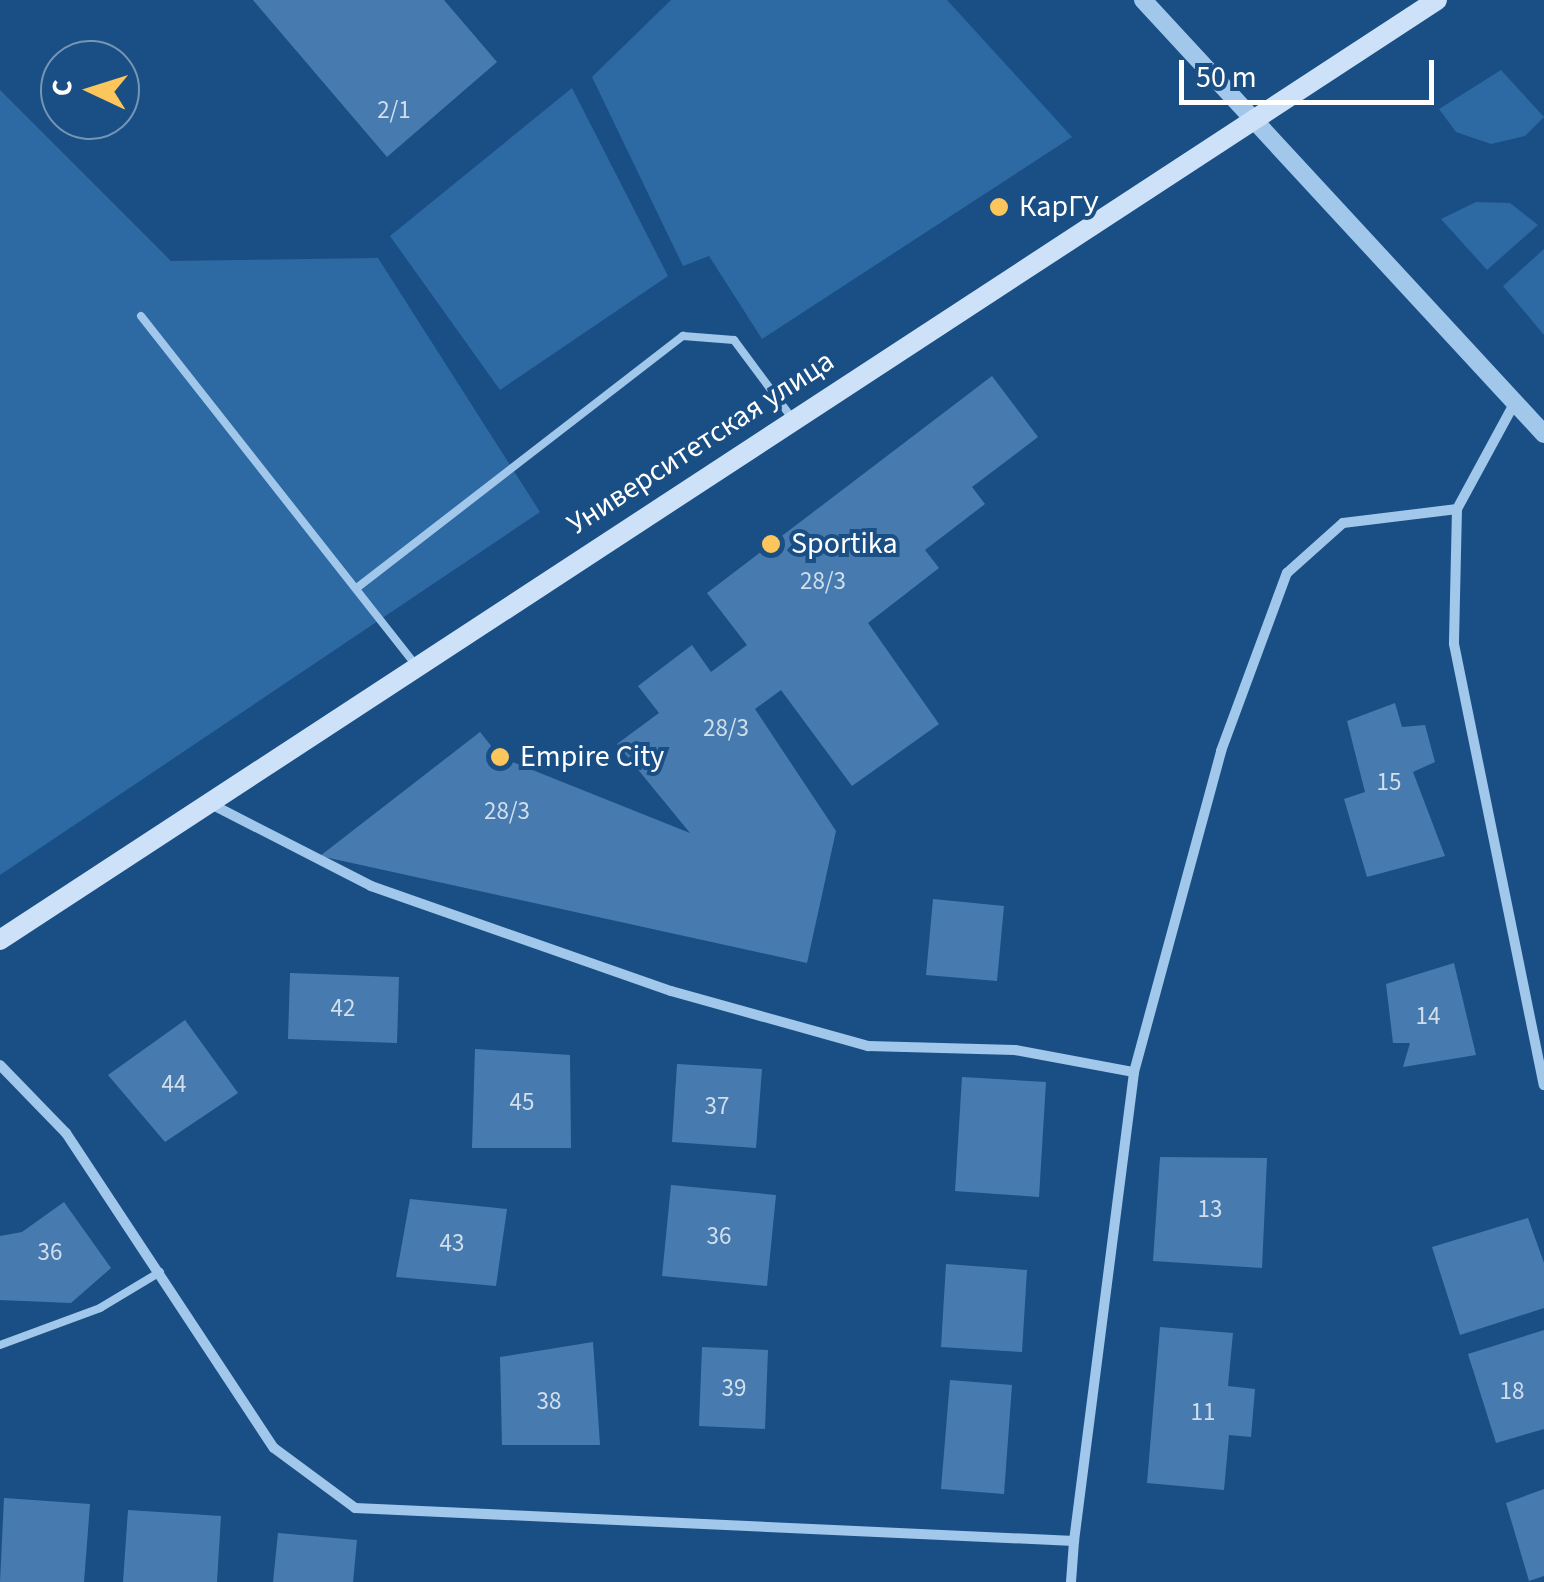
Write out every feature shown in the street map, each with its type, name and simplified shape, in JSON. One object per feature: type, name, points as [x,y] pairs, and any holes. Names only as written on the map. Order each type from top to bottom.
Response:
[{"type":"main road","name":"Университетская улица","points":[[0,940],[205,801],[1437,0]]},
{"type":"street","points":[[1143,0],[1544,434]]},
{"type":"street","points":[[1514,404],[1457,508],[1454,644],[1544,1085]]},
{"type":"street","points":[[1071,1582],[1134,1072],[1194,838],[1287,573],[1343,523],[1457,508]]},
{"type":"street","points":[[205,801],[371,886],[671,991],[868,1046],[1016,1050],[1134,1072]]},
{"type":"street","points":[[0,1065],[66,1133],[274,1448],[355,1508],[1074,1541]]},
{"type":"lane","points":[[141,316],[415,664]]},
{"type":"lane","points":[[358,588],[683,336],[734,340],[793,419]]},
{"type":"lane","points":[[0,1345],[100,1308],[160,1272]]},
{"type":"shaded area","points":[[671,0],[947,0],[1072,137],[762,339],[709,256],[683,266],[592,77]]},
{"type":"shaded area","points":[[1501,70],[1544,117],[1525,136],[1491,144],[1456,132],[1439,109]]},
{"type":"shaded area","points":[[572,88],[668,276],[500,390],[390,236]]},
{"type":"shaded area","points":[[0,90],[40,130],[40,140],[50,140],[171,261],[378,258],[540,512],[0,875]]},
{"type":"shaded area","points":[[1476,202],[1510,203],[1538,225],[1487,270],[1441,219]]},
{"type":"shaded area","points":[[1544,249],[1544,335],[1503,286]]},
{"type":"building","points":[[253,0],[444,0],[497,62],[387,157]]},
{"type":"building","points":[[992,376],[1038,437],[972,487],[985,504],[925,550],[939,568],[868,623],[939,724],[852,786],[781,690],[755,709],[836,831],[807,963],[320,856],[480,732],[500,757],[690,833],[617,744],[659,713],[638,686],[692,645],[711,672],[747,645],[707,593]]},
{"type":"building","points":[[1395,703],[1402,727],[1425,725],[1435,762],[1413,772],[1445,856],[1367,877],[1344,799],[1365,792],[1347,721]]},
{"type":"building","points":[[933,899],[1004,906],[997,981],[926,975]]},
{"type":"building","points":[[1454,963],[1476,1055],[1403,1067],[1410,1043],[1393,1043],[1386,984]]},
{"type":"building","points":[[290,973],[399,977],[397,1043],[288,1039]]},
{"type":"building","points":[[185,1020],[238,1093],[165,1142],[108,1075]]},
{"type":"building","points":[[475,1049],[570,1055],[571,1148],[472,1148]]},
{"type":"building","points":[[677,1064],[762,1069],[756,1148],[672,1142]]},
{"type":"building","points":[[962,1077],[1046,1082],[1039,1197],[955,1191]]},
{"type":"building","points":[[1160,1157],[1267,1158],[1262,1268],[1153,1261]]},
{"type":"building","points":[[671,1185],[776,1195],[767,1286],[662,1276]]},
{"type":"building","points":[[410,1199],[507,1209],[496,1286],[396,1277]]},
{"type":"building","points":[[64,1202],[111,1268],[71,1303],[0,1300],[0,1236],[22,1232]]},
{"type":"building","points":[[1528,1218],[1544,1263],[1544,1308],[1460,1335],[1432,1247]]},
{"type":"building","points":[[946,1264],[1027,1270],[1022,1352],[941,1347]]},
{"type":"building","points":[[1160,1327],[1233,1333],[1228,1386],[1255,1389],[1251,1437],[1229,1435],[1224,1490],[1147,1483]]},
{"type":"building","points":[[1544,1330],[1544,1429],[1496,1443],[1468,1354]]},
{"type":"building","points":[[593,1342],[600,1445],[502,1445],[500,1357]]},
{"type":"building","points":[[702,1347],[768,1350],[765,1429],[699,1426]]},
{"type":"building","points":[[950,1380],[1012,1385],[1004,1494],[941,1489]]},
{"type":"building","points":[[1544,1489],[1544,1576],[1529,1581],[1506,1503]]},
{"type":"building","points":[[4,1498],[90,1504],[84,1582],[0,1582]]},
{"type":"building","points":[[128,1510],[221,1516],[217,1582],[123,1582]]},
{"type":"building","points":[[278,1533],[357,1540],[353,1582],[273,1582]]},
{"type":"place","name":"КарГУ","points":[[999,207]]},
{"type":"place","name":"Sportika","points":[[771,544]]},
{"type":"place","name":"Empire City","points":[[500,757]]}]
